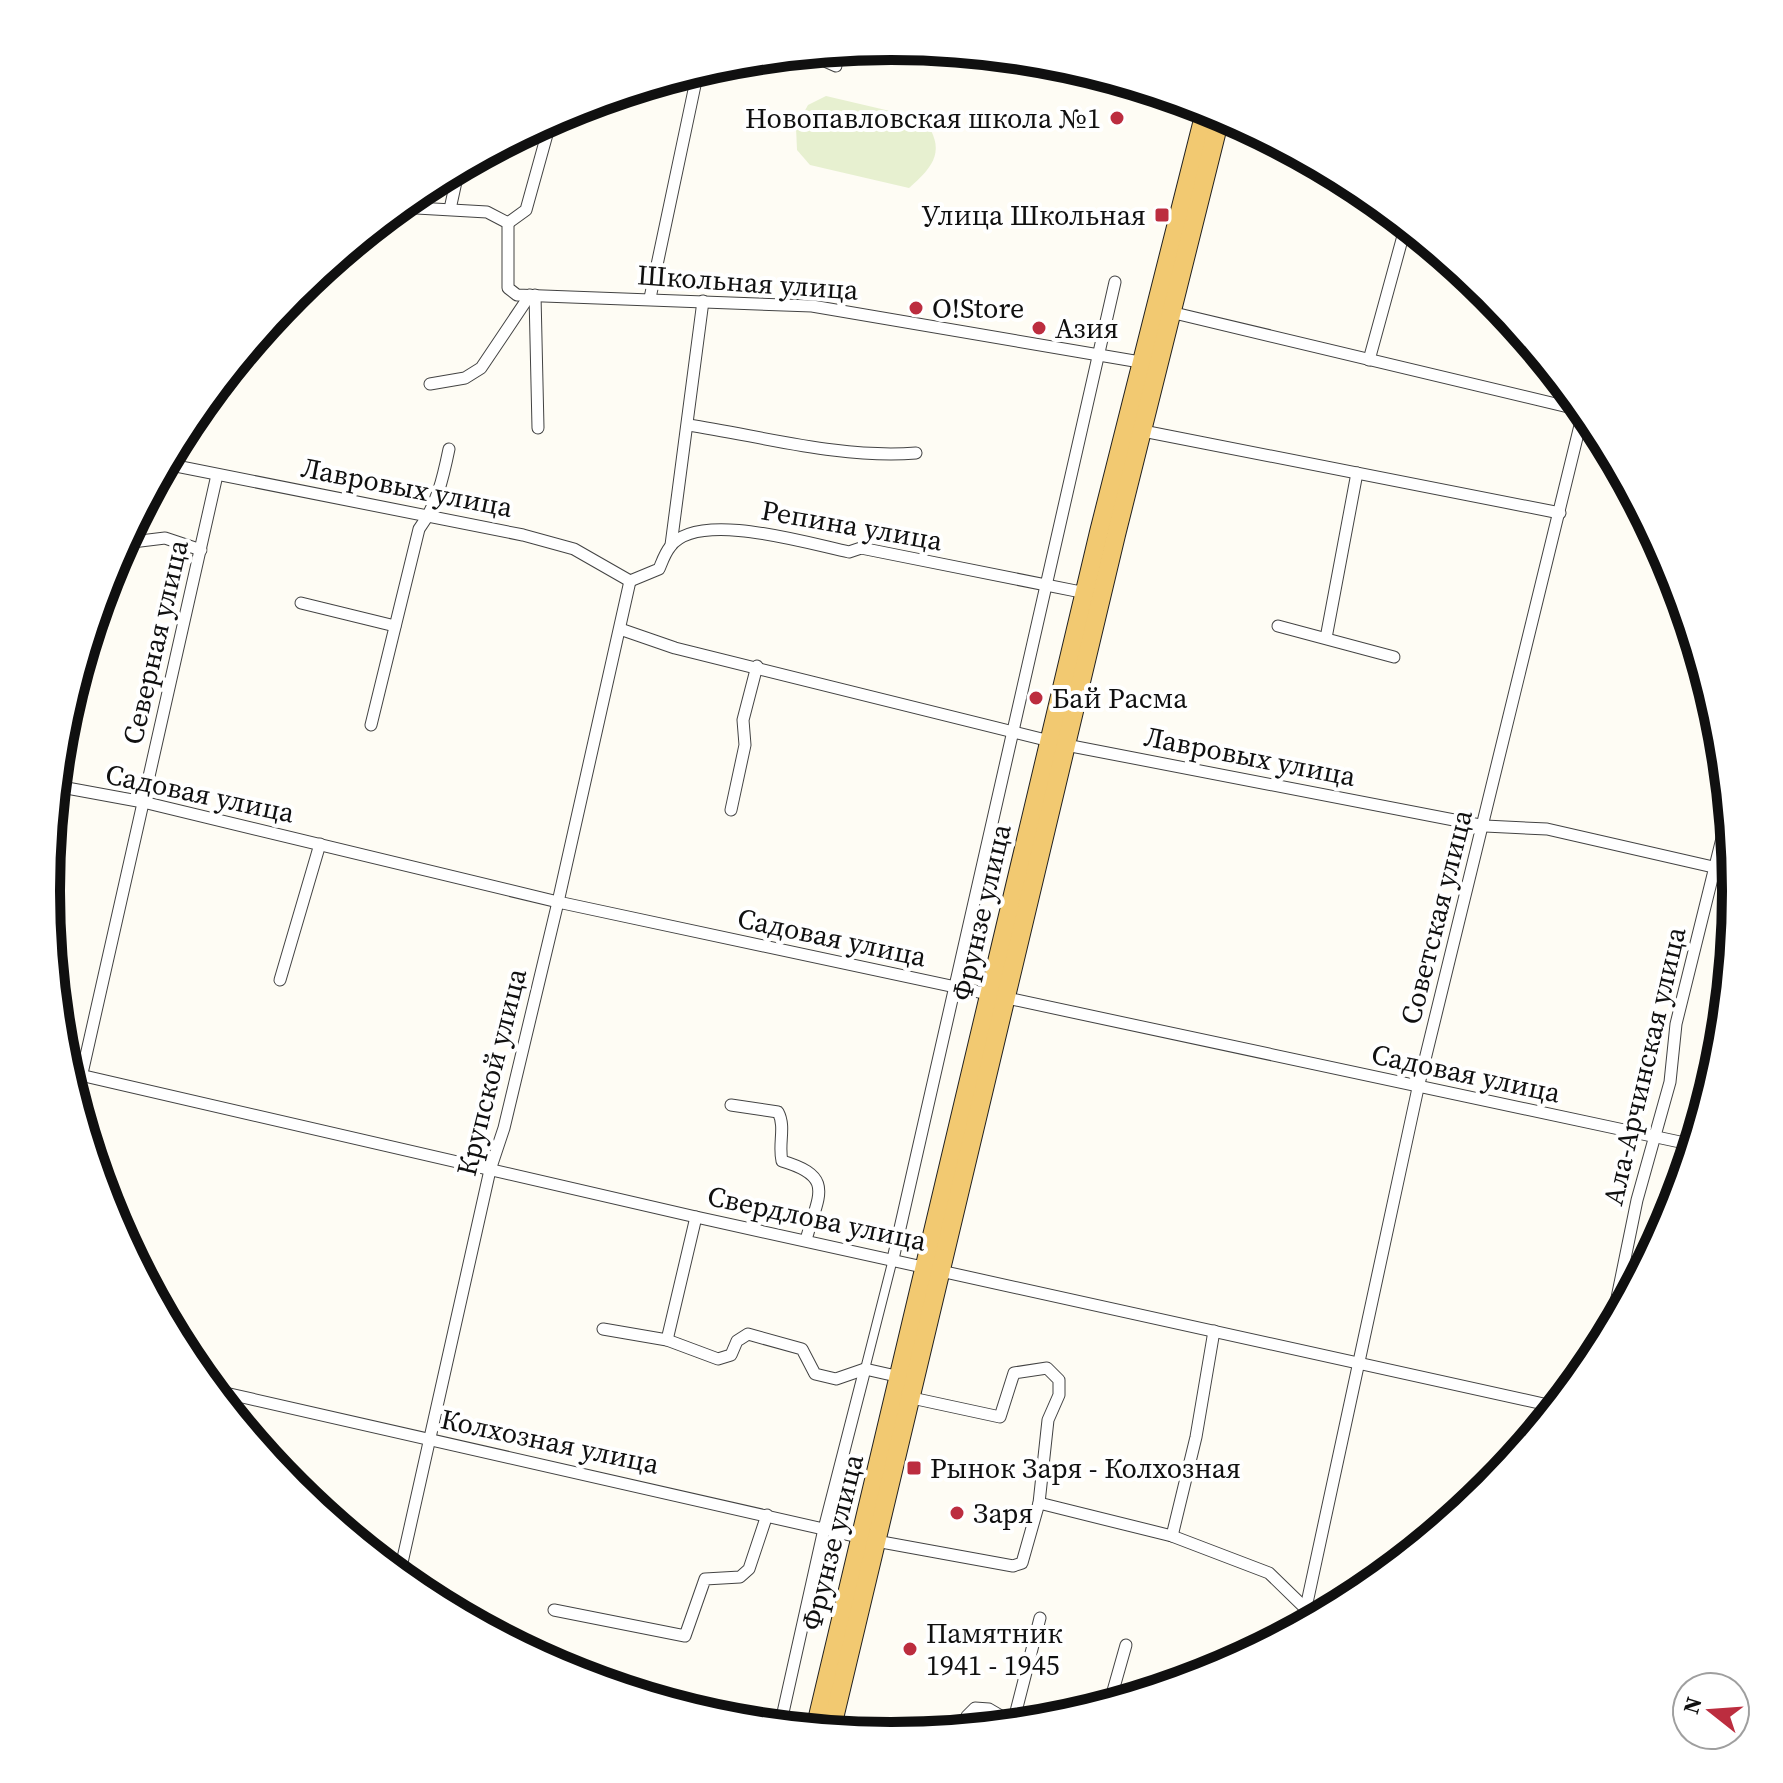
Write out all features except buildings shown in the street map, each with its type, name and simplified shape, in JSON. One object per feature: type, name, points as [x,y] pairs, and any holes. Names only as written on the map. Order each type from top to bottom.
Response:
[{"type":"main road","name":"Фрунзе улица","points":[[1058,743],[1086,593],[1151,364],[1203,121]]},
{"type":"main road","name":"Фрунзе улица","points":[[1164,311],[1217,126]]},
{"type":"main road","name":"Фрунзе улица","points":[[818,1719],[910,1385],[1058,743],[1143,431],[1151,364]]},
{"type":"main road","name":"Фрунзе улица","points":[[833,1721],[869,1539]]},
{"type":"street","points":[[829,63],[836,66]]},
{"type":"street","points":[[650,298],[695,84]]},
{"type":"street","points":[[508,223],[526,210],[547,135]]},
{"type":"street","points":[[450,209],[456,184]]},
{"type":"street","points":[[419,208],[487,212],[508,223]]},
{"type":"street","points":[[508,223],[508,288],[517,295],[532,295]]},
{"type":"street","points":[[1369,360],[1403,236]]},
{"type":"street","points":[[782,1716],[824,1529],[893,1259],[1115,282]]},
{"type":"street","points":[[430,384],[465,378],[481,368],[532,295]]},
{"type":"street","points":[[532,295],[538,428]]},
{"type":"street","name":"Школьная улица","points":[[532,295],[812,306],[1151,364]]},
{"type":"street","points":[[671,545],[703,301]]},
{"type":"street","points":[[1164,311],[1566,406]]},
{"type":"street","points":[[688,425],[833,448],[892,455],[916,453]]},
{"type":"street","name":"Советская улица","points":[[1304,1614],[1418,1088],[1581,427]]},
{"type":"street","points":[[1143,431],[1560,513]]},
{"type":"street","points":[[371,725],[419,529],[429,515],[441,484],[449,449]]},
{"type":"street","name":"Лавровых улица","points":[[177,466],[429,515],[574,549],[630,581]]},
{"type":"street","points":[[1326,638],[1357,473]]},
{"type":"street","name":"Северная улица","points":[[81,1076],[217,475]]},
{"type":"street","name":"Репина улица","points":[[630,581],[659,569],[671,545],[703,530],[743,531],[849,552],[861,548],[1086,593]]},
{"type":"street","points":[[138,541],[165,538],[201,550]]},
{"type":"street","name":"Крупской улица","points":[[402,1563],[490,1170],[504,1128],[558,902],[630,581]]},
{"type":"street","points":[[301,603],[395,626]]},
{"type":"street","points":[[1278,626],[1394,657]]},
{"type":"street","name":"Лавровых улица","points":[[620,629],[675,648],[1058,743],[1485,826],[1547,829],[1722,869]]},
{"type":"street","points":[[731,810],[745,745],[743,720],[757,666]]},
{"type":"street","name":"Садовая улица","points":[[67,788],[143,802],[558,902],[1684,1143]]},
{"type":"street","points":[[280,980],[320,844]]},
{"type":"street","name":"Ала-Арчинская улица","points":[[1618,1295],[1653,1138],[1670,1082],[1676,1024],[1721,844]]},
{"type":"street","name":"Свердлова улица","points":[[81,1076],[696,1217],[1546,1405]]},
{"type":"street","points":[[731,1105],[778,1112],[783,1121],[779,1148],[782,1161],[808,1169],[817,1179],[818,1193],[806,1240]]},
{"type":"street","points":[[667,1340],[696,1217]]},
{"type":"street","points":[[603,1329],[667,1340],[718,1359],[731,1355],[737,1341],[748,1334],[802,1349],[815,1374],[836,1379],[865,1369],[1000,1417],[1014,1373],[1047,1368],[1059,1380],[1059,1395],[1048,1420],[1039,1503],[1172,1536],[1269,1573],[1305,1608]]},
{"type":"street","points":[[1172,1536],[1196,1437],[1214,1331]]},
{"type":"street","name":"Колхозная улица","points":[[229,1394],[869,1539],[1013,1566],[1022,1563],[1039,1503]]},
{"type":"street","points":[[554,1610],[685,1636],[705,1579],[740,1577],[749,1569],[767,1515]]},
{"type":"street","points":[[1015,1713],[1040,1618]]},
{"type":"street","points":[[1112,1693],[1126,1645]]},
{"type":"street","points":[[966,1719],[975,1708],[989,1709],[1001,1716]]},
{"type":"green space","points":[[826,96],[924,119],[935,140],[931,164],[909,188],[810,165],[797,150],[796,127],[808,105]]},
{"type":"place","name":"Новопавловская школа №1","points":[[1117,118]]},
{"type":"place","name":"Улица Школьная","points":[[1162,215]]},
{"type":"place","name":"O!Store","points":[[916,308]]},
{"type":"place","name":"Азия","points":[[1039,328]]},
{"type":"place","name":"Бай Расма","points":[[1036,698]]},
{"type":"place","name":"Рынок Заря - Колхозная","points":[[914,1468]]},
{"type":"place","name":"Заря","points":[[957,1513]]},
{"type":"place","name":"Памятник 1941 - 1945","points":[[910,1649]]}]
